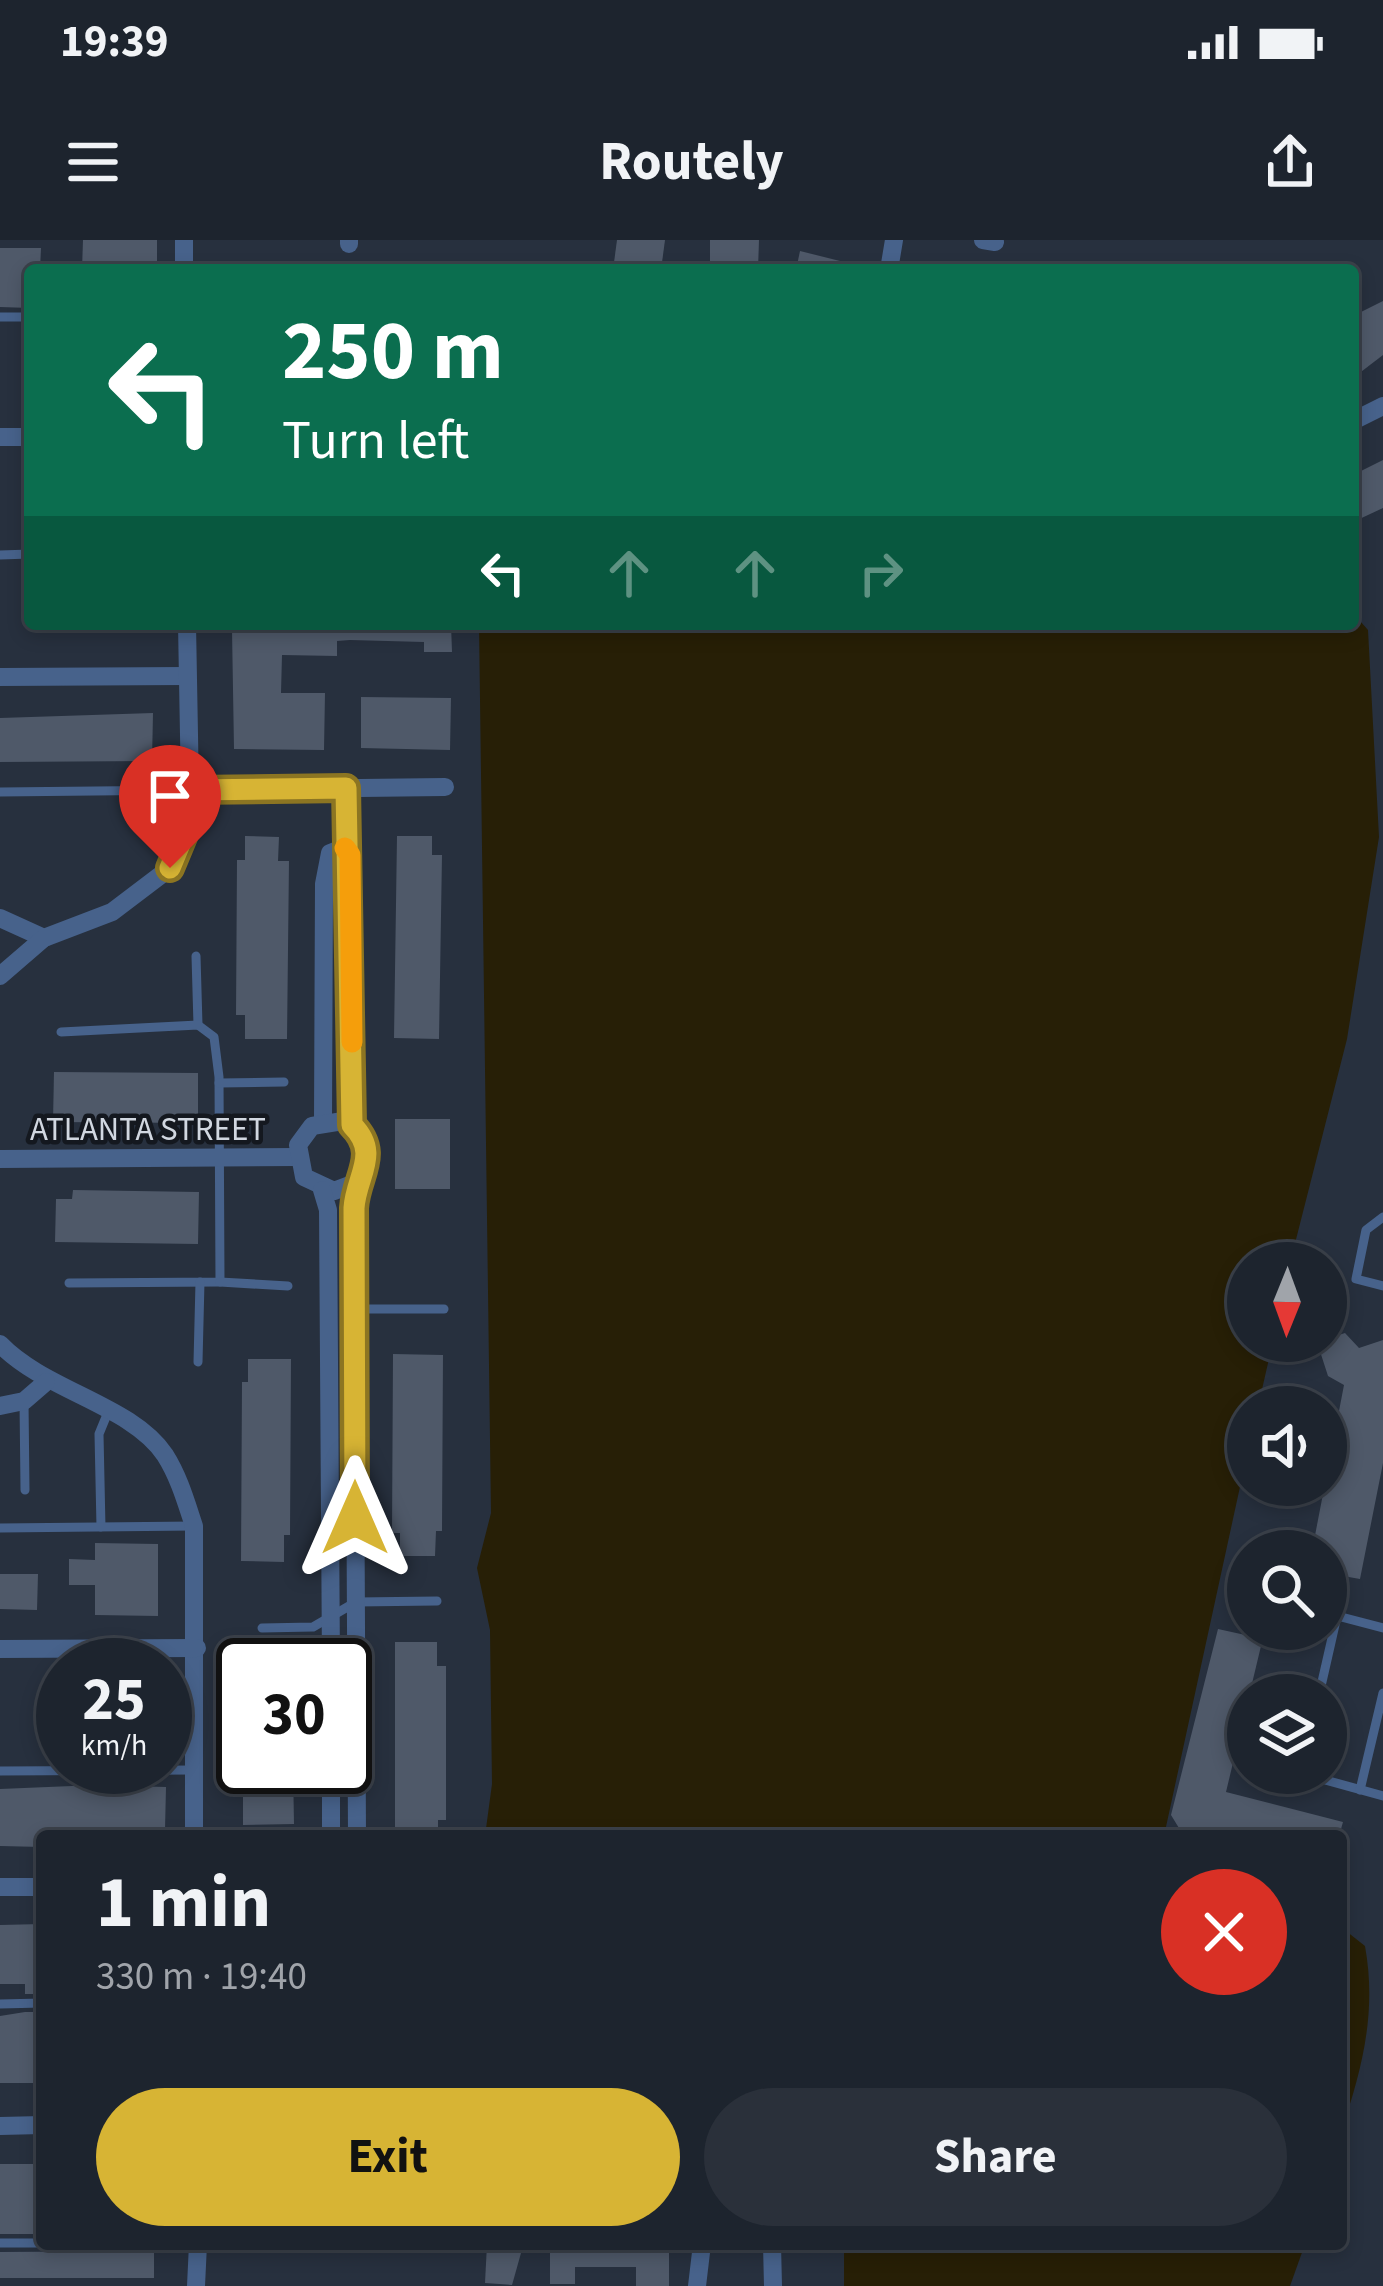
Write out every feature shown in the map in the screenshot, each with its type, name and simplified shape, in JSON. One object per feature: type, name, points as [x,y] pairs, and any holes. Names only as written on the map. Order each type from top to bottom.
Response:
[{"type":"street","points":[[0,976],[44,938],[112,912],[170,868],[185,832],[190,790],[187,630]]},
{"type":"street","points":[[0,677],[187,676]]},
{"type":"street","points":[[190,790],[445,787]]},
{"type":"street","points":[[346,788],[352,1125],[368,1146],[368,1160],[355,1184],[357,1830]]},
{"type":"street","points":[[323,1121],[324,884],[330,853],[345,847]]},
{"type":"street","points":[[0,918],[44,938]]},
{"type":"street","points":[[330,1638],[328,1210],[322,1190],[304,1177],[297,1157],[304,1134],[323,1121],[352,1125]]},
{"type":"street","name":"ATLANTA STREET","points":[[0,1159],[297,1157]]},
{"type":"street","points":[[322,1190],[355,1184]]},
{"type":"street","points":[[0,1344],[46,1382],[108,1412],[162,1451],[194,1526],[194,1830]]},
{"type":"street","points":[[0,1406],[24,1401],[46,1382]]},
{"type":"street","points":[[0,1648],[197,1648]]},
{"type":"street","points":[[331,1794],[332,1830]]},
{"type":"street","points":[[0,1887],[36,1887]]},
{"type":"street","points":[[0,2126],[36,2125]]},
{"type":"street","points":[[196,2286],[198,2250]]},
{"type":"street","points":[[697,2286],[701,2250]]},
{"type":"street","points":[[772,2250],[773,2286]]},
{"type":"lane","points":[[0,792],[190,790]]},
{"type":"lane","points":[[196,956],[198,1025]]},
{"type":"lane","points":[[61,1032],[198,1025],[214,1036],[219,1083],[220,1282]]},
{"type":"lane","points":[[219,1083],[284,1082]]},
{"type":"lane","points":[[1383,1217],[1366,1231],[1356,1279],[1383,1286]]},
{"type":"lane","points":[[198,1362],[200,1282]]},
{"type":"lane","points":[[69,1283],[288,1286]]},
{"type":"lane","points":[[355,1309],[445,1309]]},
{"type":"lane","points":[[24,1401],[26,1490]]},
{"type":"lane","points":[[101,1527],[99,1433],[108,1412]]},
{"type":"lane","points":[[0,1528],[194,1526]]},
{"type":"lane","points":[[262,1628],[313,1628],[356,1602],[437,1601]]},
{"type":"lane","points":[[1347,1619],[1383,1628]]},
{"type":"lane","points":[[1360,1790],[1383,1694]]},
{"type":"lane","points":[[0,1771],[194,1770]]},
{"type":"lane","points":[[1347,1786],[1383,1796]]},
{"type":"lane","points":[[0,2004],[36,2003]]},
{"type":"lane","points":[[0,2243],[36,2243]]},
{"type":"shaded area","points":[[1359,620],[1368,630],[1379,837],[1347,1039],[1295,1242],[1227,1242],[1227,1362],[1268,1362],[1263,1386],[1227,1386],[1227,1506],[1236,1506],[1165,1830],[486,1830],[492,1784],[490,1630],[477,1568],[491,1513],[479,630],[1359,630]]},
{"type":"shaded area","points":[[1347,1932],[1365,1946],[1368,1971],[1361,2063],[1347,2111]]},
{"type":"shaded area","points":[[844,2250],[1303,2250],[1290,2286],[844,2286]]},
{"type":"building","points":[[83,240],[157,240],[157,264],[82,264]]},
{"type":"building","points":[[617,240],[665,240],[662,264],[614,264]]},
{"type":"building","points":[[710,240],[759,240],[758,264],[710,264]]},
{"type":"building","points":[[0,248],[41,248],[40,264],[24,264],[24,308],[0,307]]},
{"type":"building","points":[[800,251],[852,264],[797,264]]},
{"type":"building","points":[[1383,301],[1383,355],[1359,373],[1359,313]]},
{"type":"building","points":[[1383,460],[1383,508],[1359,519],[1359,472]]},
{"type":"building","points":[[232,630],[451,630],[452,652],[424,652],[424,642],[350,640],[337,641],[337,656],[282,655],[281,693],[325,693],[324,750],[234,749]]},
{"type":"building","points":[[361,697],[451,698],[450,750],[361,748]]},
{"type":"building","points":[[153,713],[152,761],[0,762],[0,718]]},
{"type":"building","points":[[245,836],[279,837],[278,861],[289,861],[287,1039],[245,1039],[245,1015],[236,1015],[237,860],[245,860]]},
{"type":"building","points":[[397,836],[432,836],[432,855],[442,855],[439,1039],[394,1038]]},
{"type":"building","points":[[54,1072],[198,1073],[198,1123],[53,1122]]},
{"type":"building","points":[[395,1119],[450,1119],[450,1189],[395,1189]]},
{"type":"building","points":[[73,1190],[199,1192],[198,1244],[55,1242],[56,1199],[72,1199]]},
{"type":"building","points":[[1347,1335],[1359,1348],[1383,1340],[1383,1463],[1360,1579],[1347,1577],[1347,1530],[1316,1530],[1321,1506],[1347,1506],[1347,1386],[1328,1376],[1323,1362],[1347,1362]]},
{"type":"building","points":[[393,1354],[443,1355],[442,1531],[436,1531],[435,1556],[400,1556],[400,1533],[392,1533]]},
{"type":"building","points":[[248,1359],[291,1359],[290,1535],[284,1535],[284,1562],[241,1561],[242,1382],[248,1382]]},
{"type":"building","points":[[95,1543],[158,1544],[158,1616],[95,1615],[95,1585],[69,1585],[69,1559],[95,1560]]},
{"type":"building","points":[[0,1574],[38,1574],[37,1610],[0,1609]]},
{"type":"building","points":[[1218,1629],[1227,1631],[1227,1650],[1260,1650],[1254,1674],[1227,1674],[1227,1794],[1343,1822],[1341,1830],[1180,1830],[1171,1815]]},
{"type":"building","points":[[395,1642],[437,1642],[437,1666],[446,1666],[446,1820],[438,1820],[438,1830],[395,1830]]},
{"type":"building","points":[[36,1788],[36,1794],[166,1794],[165,1830],[36,1830],[36,1847],[0,1846],[0,1789]]},
{"type":"building","points":[[243,1794],[293,1794],[294,1824],[243,1825]]},
{"type":"building","points":[[36,1924],[36,1994],[25,1994],[25,1984],[0,1984],[0,1925]]},
{"type":"building","points":[[36,2012],[36,2083],[0,2083],[0,2016]]},
{"type":"building","points":[[0,2164],[36,2164],[36,2234],[0,2234]]},
{"type":"building","points":[[487,2250],[522,2250],[512,2285],[485,2283]]},
{"type":"building","points":[[550,2250],[669,2250],[669,2286],[636,2286],[636,2267],[575,2267],[575,2284],[550,2284]]},
{"type":"building","points":[[154,2251],[154,2278],[0,2278],[0,2252]]},
{"type":"slow traffic","points":[[345,848],[350,855],[352,1042]]},
{"type":"route","points":[[170,868],[185,832],[190,790],[346,788],[352,1125],[368,1146],[364,1173],[355,1184],[354,1208],[355,1518]]}]
